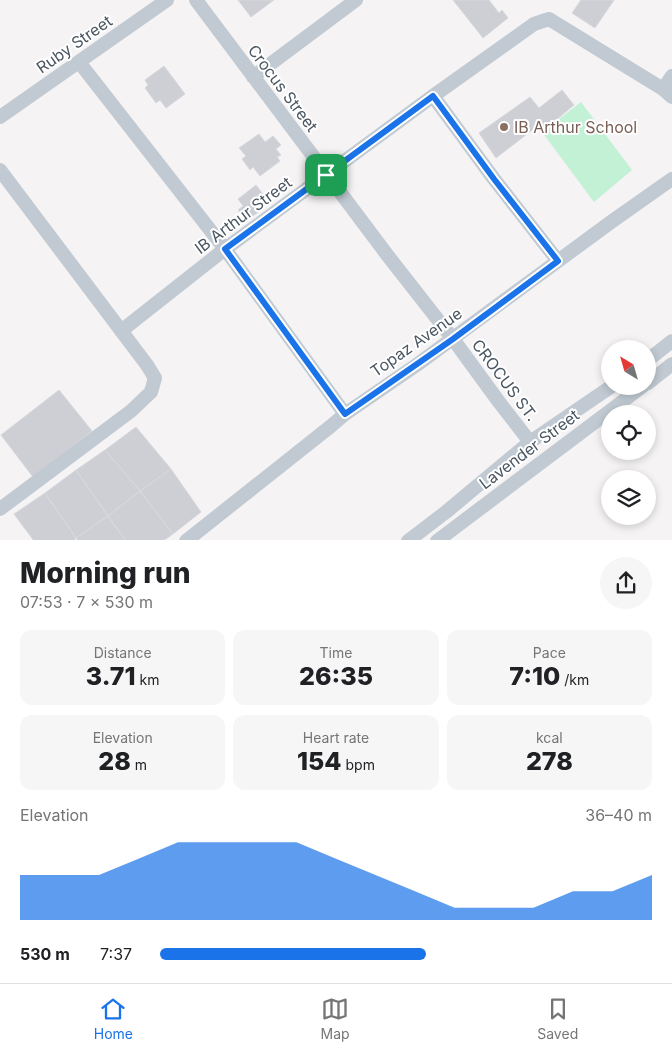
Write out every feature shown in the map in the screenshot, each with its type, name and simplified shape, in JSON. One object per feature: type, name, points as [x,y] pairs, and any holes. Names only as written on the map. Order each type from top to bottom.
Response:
[{"type":"street","name":"Ruby Street","points":[[0,117],[167,0]]},
{"type":"street","name":"Crocus Street","points":[[196,0],[326,175],[453,339]]},
{"type":"street","points":[[253,77],[356,0]]},
{"type":"street","name":"IB Arthur Street","points":[[121,331],[225,249],[534,24],[549,19],[667,93]]},
{"type":"street","points":[[79,62],[225,249],[345,414]]},
{"type":"street","points":[[667,93],[672,76]]},
{"type":"street","points":[[433,96],[558,261]]},
{"type":"street","points":[[0,170],[147,365],[154,378],[151,392],[131,411],[0,510]]},
{"type":"street","name":"Topaz Avenue","points":[[186,540],[345,414],[453,339],[610,222],[672,179]]},
{"type":"street","name":"CROCUS ST.","points":[[453,339],[530,442]]},
{"type":"street","points":[[656,354],[672,342]]},
{"type":"street","points":[[656,376],[672,364]]},
{"type":"street","name":"Lavender Street","points":[[408,540],[446,512],[530,442],[601,394]]},
{"type":"street","name":"Lavender Street","points":[[437,540],[630,395]]},
{"type":"green space","points":[[581,102],[632,170],[594,202],[542,132]]},
{"type":"building","points":[[238,0],[274,0],[251,17]]},
{"type":"building","points":[[453,0],[489,0],[499,13],[502,10],[508,18],[483,38]]},
{"type":"building","points":[[581,0],[614,0],[595,28],[572,13]]},
{"type":"building","points":[[164,66],[185,94],[166,108],[160,100],[156,103],[145,88],[148,85],[145,80]]},
{"type":"building","points":[[562,90],[574,105],[544,130],[539,125],[496,158],[479,133],[530,97],[539,108]]},
{"type":"building","points":[[259,134],[265,142],[273,136],[281,145],[276,149],[281,155],[277,157],[280,161],[260,176],[253,167],[250,170],[242,159],[246,156],[239,148]]},
{"type":"building","points":[[256,185],[269,202],[249,219],[247,217],[245,219],[238,210],[243,206],[238,199]]},
{"type":"building","points":[[59,390],[92,431],[33,477],[1,435]]},
{"type":"building","points":[[136,427],[171,469],[140,491],[105,450]]},
{"type":"building","points":[[105,450],[140,491],[108,516],[76,470]]},
{"type":"building","points":[[171,469],[201,512],[173,534],[140,491]]},
{"type":"building","points":[[76,470],[108,516],[76,538],[45,493]]},
{"type":"building","points":[[140,491],[173,534],[164,540],[125,540],[108,516]]},
{"type":"building","points":[[45,493],[76,538],[74,540],[33,540],[14,514]]},
{"type":"building","points":[[108,516],[125,540],[77,540],[76,538]]},
{"type":"place","name":"IB Arthur School","points":[[504,127]]},
{"type":"route","points":[[433,96],[558,261],[453,339],[345,414],[225,249],[326,175],[433,96]]}]
